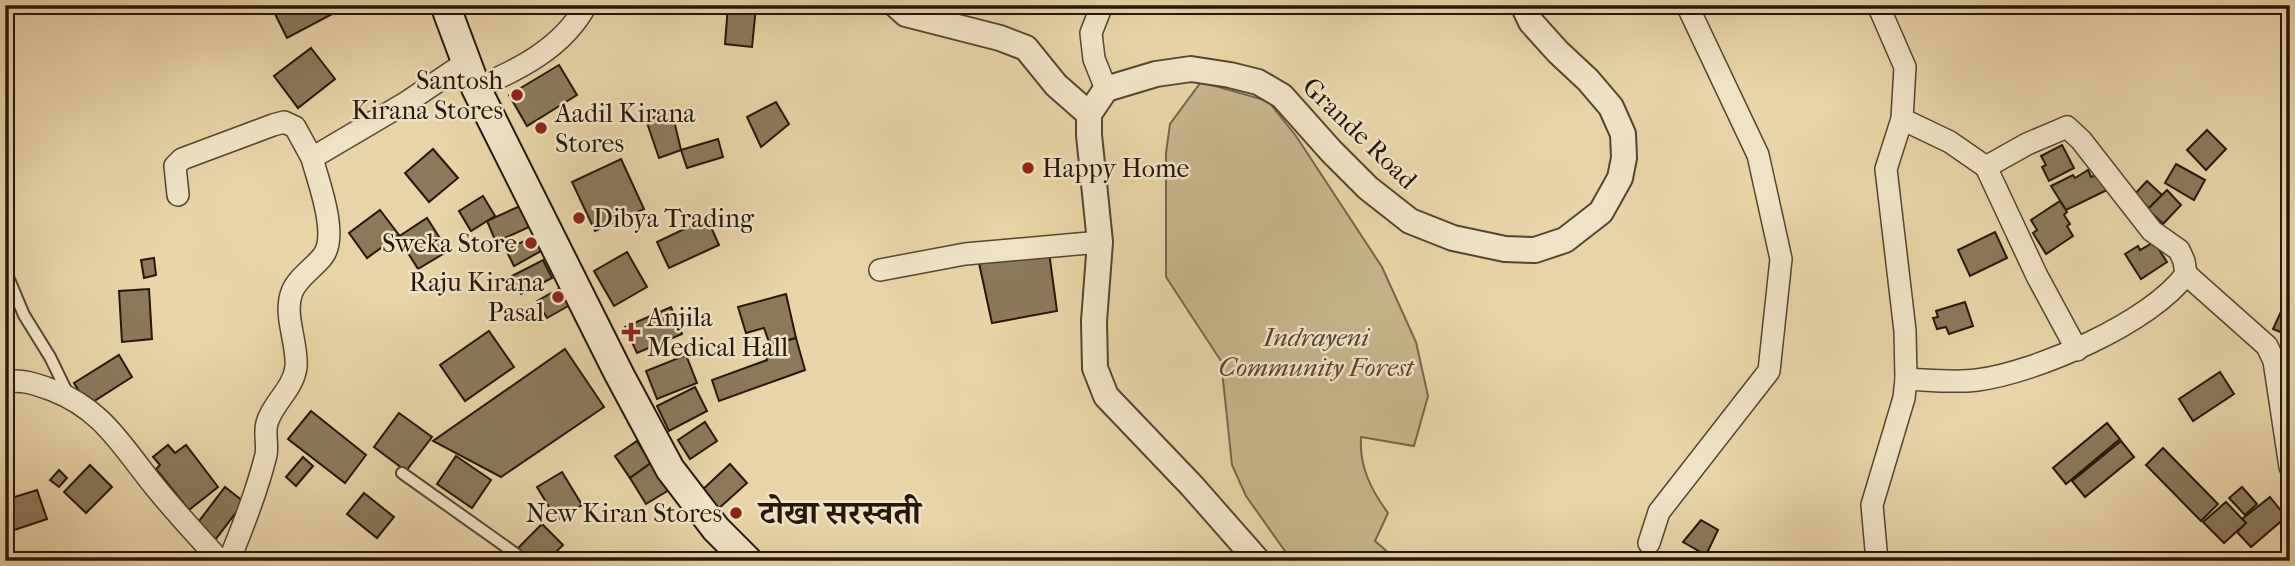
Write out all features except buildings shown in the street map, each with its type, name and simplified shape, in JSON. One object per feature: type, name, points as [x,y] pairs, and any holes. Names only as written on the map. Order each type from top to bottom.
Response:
[{"type":"main road","points":[[445,5],[470,76],[619,374],[670,469],[716,529],[748,561]]},
{"type":"street","points":[[312,158],[407,102],[470,76],[517,71],[552,46],[578,20],[586,5]]},
{"type":"street","points":[[896,5],[906,14],[1000,38],[1026,48],[1056,85],[1089,114]]},
{"type":"street","points":[[1102,5],[1091,33],[1094,59],[1106,89],[1089,114],[1100,242],[1095,368],[1106,396],[1192,486],[1258,561]]},
{"type":"street","name":"Grande Road","points":[[1106,89],[1156,74],[1191,69],[1258,82],[1282,96],[1368,188],[1410,221],[1453,238],[1505,248],[1535,250],[1564,240],[1601,212],[1620,178],[1624,158],[1623,135],[1611,107],[1588,79],[1558,52],[1531,22],[1523,5]]},
{"type":"street","points":[[1649,543],[1659,512],[1769,371],[1781,259],[1758,155],[1687,5]]},
{"type":"street","points":[[1877,561],[1872,505],[1904,398],[1906,380],[1905,331],[1886,169],[1902,119],[1905,67],[1878,5]]},
{"type":"street","points":[[1902,119],[1950,142],[1986,167],[2036,276],[2077,350]]},
{"type":"street","points":[[178,195],[175,166],[182,159],[284,122],[295,127],[312,158],[329,224],[325,254],[291,292],[290,311],[296,365],[292,384],[267,419],[267,451],[257,489],[229,561]]},
{"type":"street","points":[[1986,167],[2027,144],[2067,127],[2081,140],[2152,231],[2179,250],[2186,274],[2267,346],[2274,361],[2290,467]]},
{"type":"street","points":[[880,270],[965,254],[1100,242]]},
{"type":"street","points":[[1906,380],[1977,380],[2042,363],[2077,350],[2162,300],[2176,288],[2186,274]]},
{"type":"street","points":[[5,382],[28,382],[84,405],[99,418],[157,491],[220,561]]},
{"type":"lane","points":[[5,270],[24,315],[50,357],[70,397]]},
{"type":"lane","points":[[402,473],[523,561]]},
{"type":"green space","name":"Indrayeni Community Forest","points":[[1201,82],[1268,101],[1296,136],[1382,267],[1416,342],[1428,396],[1414,446],[1361,437],[1362,458],[1367,477],[1388,513],[1375,541],[1398,561],[1292,561],[1246,496],[1232,465],[1221,361],[1166,277],[1166,153],[1170,124]]},
{"type":"place","name":"Santosh Kirana Stores","points":[[517,95]]},
{"type":"place","name":"Aadil Kirana Stores","points":[[541,128]]},
{"type":"place","name":"Happy Home","points":[[1028,168]]},
{"type":"place","name":"Dibya Trading","points":[[579,218]]},
{"type":"place","name":"Sweka Store","points":[[531,243]]},
{"type":"place","name":"Raju Kirana Pasal","points":[[558,297]]},
{"type":"place","name":"Anjila Medical Hall","points":[[631,332]]},
{"type":"place","name":"New Kiran Stores","points":[[736,513]]},
{"type":"district","name":"टोखा सरस्वती","points":[[840,512]]}]
